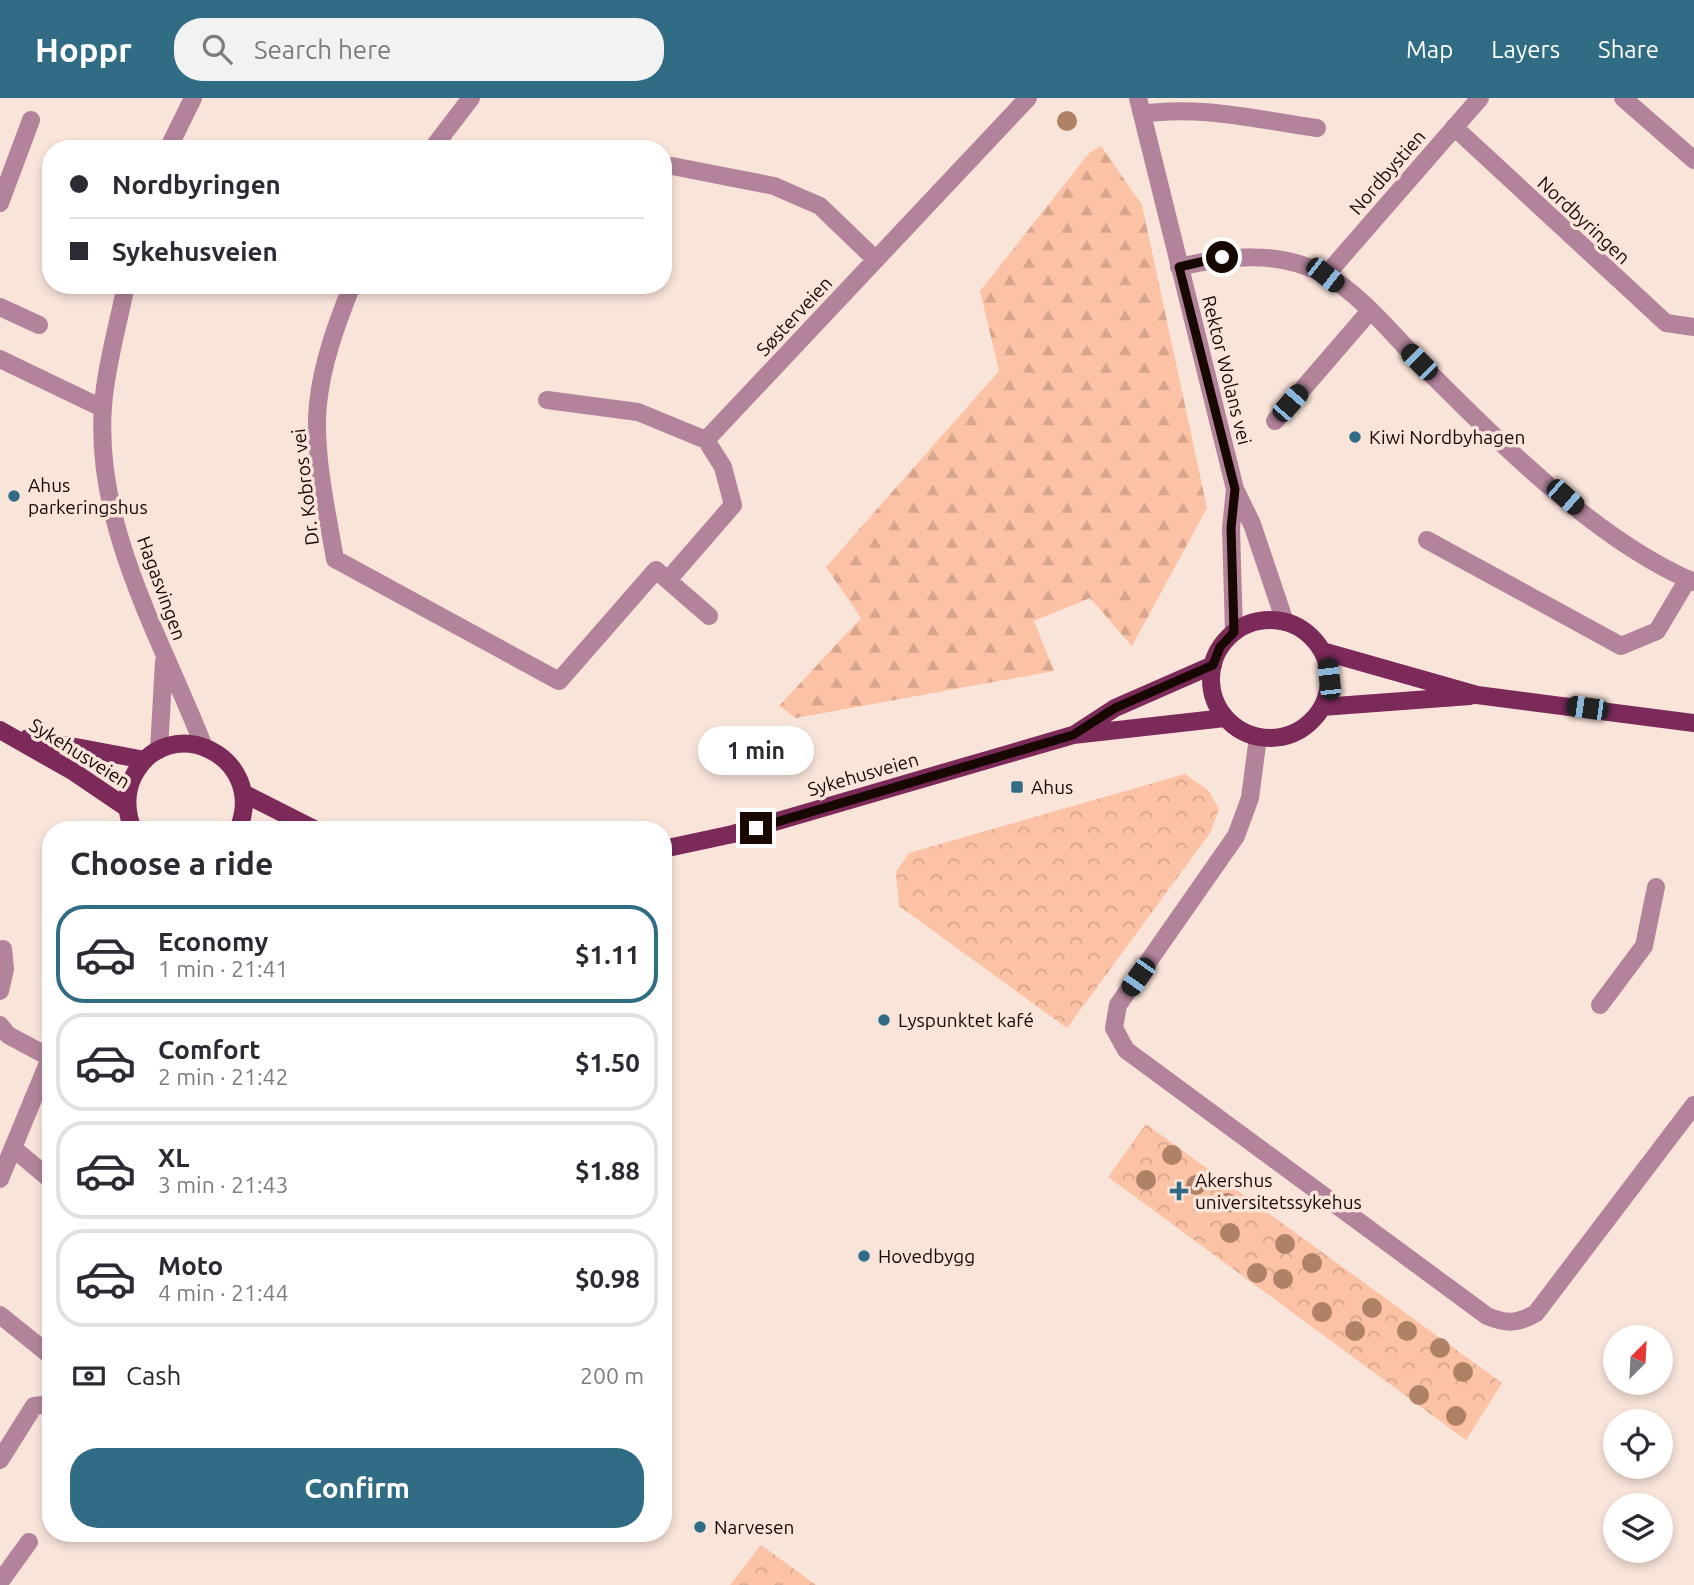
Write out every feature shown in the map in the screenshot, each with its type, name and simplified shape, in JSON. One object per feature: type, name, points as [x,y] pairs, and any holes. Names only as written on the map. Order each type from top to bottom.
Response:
[{"type":"main road","points":[[1267,620],[1285,622],[1306,632],[1322,651],[1329,679],[1322,707],[1313,719],[1288,735],[1258,737],[1246,733],[1225,718],[1212,693],[1213,665],[1220,647],[1234,632],[1267,620]]},
{"type":"main road","points":[[1322,651],[1477,695],[1694,723]]},
{"type":"main road","name":"Sykehusveien","points":[[1073,735],[1115,708],[1213,665]]},
{"type":"main road","points":[[1322,707],[1477,695]]},
{"type":"main road","name":"Sykehusveien","points":[[672,847],[733,834],[1073,735],[1225,718]]},
{"type":"main road","name":"Sykehusveien","points":[[5,732],[152,755],[189,744],[204,747]]},
{"type":"main road","name":"Sykehusveien","points":[[5,732],[74,772],[127,808]]},
{"type":"main road","points":[[204,747],[226,760],[240,781],[244,807],[240,821]]},
{"type":"main road","points":[[131,821],[127,808],[131,782],[152,755]]},
{"type":"main road","points":[[243,793],[298,821]]},
{"type":"street","points":[[173,140],[193,98]]},
{"type":"street","points":[[439,140],[471,98]]},
{"type":"street","name":"Søsterveien","points":[[706,440],[1028,98]]},
{"type":"street","name":"Nordbystien","points":[[1325,275],[1480,98]]},
{"type":"street","points":[[1623,98],[1694,160]]},
{"type":"street","points":[[1140,106],[1317,128]]},
{"type":"street","name":"Rektor Wolans vei","points":[[1140,106],[1235,489],[1252,524],[1285,622]]},
{"type":"street","points":[[0,203],[31,120]]},
{"type":"street","name":"Nordbyringen","points":[[1454,127],[1665,323],[1694,327]]},
{"type":"street","points":[[672,166],[774,186],[820,206],[876,260]]},
{"type":"street","points":[[1179,267],[1222,257],[1242,256],[1299,265],[1325,275],[1369,312],[1450,393],[1604,531],[1663,569],[1691,580],[1657,631],[1621,646],[1427,540]]},
{"type":"street","name":"Hagasvingen","points":[[124,294],[102,408],[110,499],[124,550],[164,657],[204,747]]},
{"type":"street","name":"Dr. Kobros vei","points":[[349,294],[333,335],[317,405],[321,476],[335,559],[559,681],[656,570],[668,580]]},
{"type":"street","points":[[0,307],[39,325]]},
{"type":"street","points":[[1275,421],[1369,312]]},
{"type":"street","points":[[0,359],[102,408]]},
{"type":"street","points":[[547,400],[638,412],[706,440],[723,467],[733,505],[668,580],[709,616]]},
{"type":"street","name":"Rektor Wolans vei","points":[[1234,632],[1231,528],[1235,489]]},
{"type":"street","name":"Hagasvingen","points":[[152,755],[164,657]]},
{"type":"street","points":[[1258,737],[1250,798],[1236,836],[1118,1005],[1114,1028],[1126,1050],[1487,1316],[1499,1321],[1514,1322],[1536,1313],[1694,1105]]},
{"type":"street","points":[[1600,1005],[1644,946],[1656,887]]},
{"type":"street","points":[[0,991],[5,970],[4,949]]},
{"type":"street","points":[[0,1025],[8,1035],[42,1053]]},
{"type":"street","points":[[0,1179],[42,1076]]},
{"type":"street","points":[[13,1147],[42,1172]]},
{"type":"street","points":[[0,1315],[42,1349]]},
{"type":"street","points":[[0,1460],[34,1406],[42,1406]]},
{"type":"street","points":[[1,1579],[29,1542]]},
{"type":"green space","points":[[1101,146],[1142,205],[1207,508],[1132,646],[1090,598],[1034,621],[1054,671],[796,718],[779,706],[861,618],[826,567],[999,371],[980,291],[1090,152]]},
{"type":"green space","points":[[1185,774],[1208,790],[1219,809],[1210,833],[1067,1028],[899,906],[896,872],[909,853]]},
{"type":"green space","points":[[1146,1124],[1502,1383],[1466,1440],[1108,1177]]},
{"type":"green space","points":[[761,1545],[816,1585],[730,1585]]},
{"type":"place","name":"Kiwi Nordbyhagen","points":[[1355,437]]},
{"type":"place","name":"Ahus parkeringshus","points":[[14,496]]},
{"type":"place","name":"Ahus","points":[[1017,787]]},
{"type":"place","name":"Lyspunktet kafé","points":[[884,1020]]},
{"type":"place","name":"Akershus universitetssykehus","points":[[1179,1191]]},
{"type":"place","name":"Hovedbygg","points":[[864,1256]]},
{"type":"place","name":"Narvesen","points":[[700,1527]]},
{"type":"route","points":[[756,828],[1073,735],[1115,708],[1213,665],[1220,647],[1234,632],[1231,528],[1235,489],[1179,267],[1222,257]]}]
